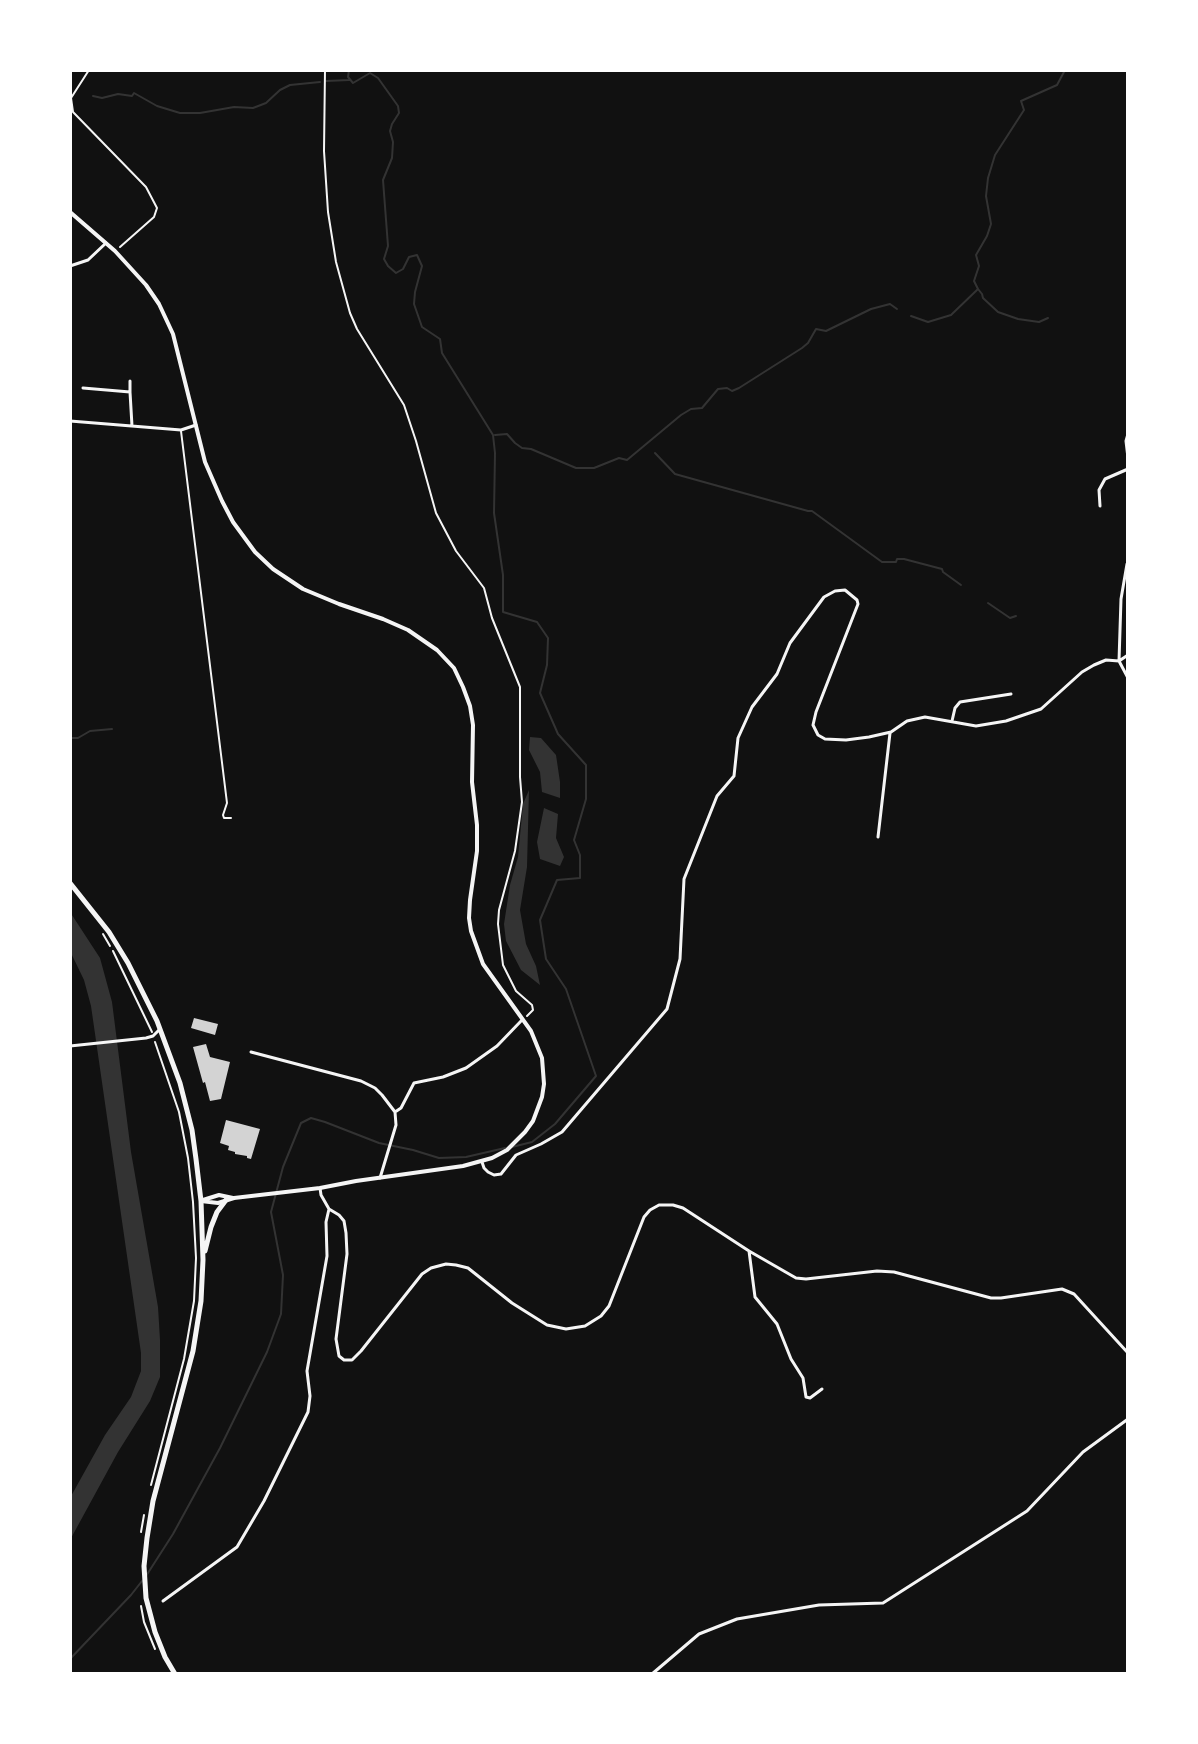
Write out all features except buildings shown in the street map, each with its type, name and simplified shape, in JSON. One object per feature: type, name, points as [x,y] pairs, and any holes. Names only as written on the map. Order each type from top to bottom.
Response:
[{"type":"main road","points":[[70,883],[109,932],[160,1028],[180,1083],[196,1159],[201,1201],[201,1301],[193,1351],[153,1501],[144,1566],[146,1598],[155,1632],[175,1674]]},
{"type":"main road","points":[[203,1260],[211,1227],[226,1200]]},
{"type":"street","points":[[70,212],[115,251],[159,304],[181,363],[205,462],[222,501],[246,541],[273,569],[303,589],[408,630],[437,650],[454,668],[470,706],[473,725],[472,782],[477,851],[469,918],[475,945],[483,964],[531,1031],[542,1058],[544,1084],[533,1121],[507,1150],[482,1162],[320,1188],[234,1198],[218,1203],[201,1201]]},
{"type":"street","points":[[70,266],[88,260],[106,243]]},
{"type":"street","points":[[130,381],[132,426]]},
{"type":"street","points":[[83,388],[130,392]]},
{"type":"street","points":[[70,421],[181,430],[196,425]]},
{"type":"street","points":[[1128,434],[1128,458]]},
{"type":"street","points":[[1100,506],[1099,490],[1105,479],[1128,469]]},
{"type":"street","points":[[1128,564],[1121,599],[1119,661],[1128,678]]},
{"type":"street","points":[[482,1162],[488,1172],[501,1174],[516,1155],[562,1132],[667,1009],[680,959],[684,879],[717,796],[734,776],[738,738],[752,707],[777,674],[790,643],[824,597],[845,590],[858,604],[816,712],[814,728],[825,739],[891,732],[907,721],[919,718],[976,726],[1022,716],[1041,709],[1094,665],[1106,660],[1119,661],[1128,655]]},
{"type":"street","points":[[952,721],[960,702],[1011,694]]},
{"type":"street","points":[[878,837],[891,732]]},
{"type":"street","points":[[395,1112],[401,1108],[414,1083],[466,1068],[497,1046],[523,1018]]},
{"type":"street","points":[[70,1046],[153,1036],[160,1028]]},
{"type":"street","points":[[251,1052],[361,1081],[375,1088],[395,1112],[396,1125],[380,1178]]},
{"type":"street","points":[[323,1066],[330,1073]]},
{"type":"street","points":[[320,1188],[329,1209],[344,1221],[346,1233],[347,1254],[336,1339],[339,1356],[344,1360],[352,1360],[361,1351],[422,1274],[446,1264],[468,1268],[512,1303],[547,1325],[566,1329],[592,1322],[609,1306],[644,1217],[659,1205],[683,1208],[796,1278],[894,1272],[1001,1298],[1062,1289],[1074,1294],[1128,1353]]},
{"type":"street","points":[[201,1201],[219,1195],[234,1198]]},
{"type":"street","points":[[163,1601],[237,1547],[264,1501],[308,1412],[307,1371],[327,1256],[326,1222],[329,1209]]},
{"type":"street","points":[[749,1251],[755,1297],[777,1324],[791,1359],[803,1378],[806,1397],[810,1398],[822,1389]]},
{"type":"street","points":[[652,1674],[699,1634],[737,1619],[819,1605],[883,1603],[1027,1511],[1083,1452],[1128,1419]]},
{"type":"lane","points":[[181,430],[227,803],[223,815],[224,818],[231,818]]},
{"type":"path","points":[[89,70],[71,98],[73,112],[146,187],[157,208],[154,217],[115,251]]},
{"type":"path","points":[[325,70],[324,151],[329,224],[350,313],[404,405],[436,513],[456,551],[484,588],[492,618],[520,687],[522,802],[515,851],[498,924],[503,965],[516,991],[532,1005],[533,1010],[523,1018]]},
{"type":"path","points":[[100,930],[121,965],[153,1036],[179,1112],[193,1202],[196,1258],[194,1301],[186,1348],[148,1496]]},
{"type":"path","points":[[141,1535],[145,1509]]},
{"type":"shaded area","points":[[530,737],[541,738],[556,755],[560,798],[542,792],[540,772],[529,750]]},
{"type":"shaded area","points":[[529,790],[527,867],[520,910],[526,944],[540,985],[521,970],[506,941],[504,924],[518,857],[523,804]]},
{"type":"shaded area","points":[[544,808],[558,814],[556,838],[564,857],[560,866],[540,859],[537,842]]},
{"type":"shaded area","points":[[70,912],[100,958],[112,1002],[131,1152],[158,1307],[160,1377],[150,1401],[70,1540],[70,1498],[105,1435],[131,1397],[141,1371],[141,1353],[91,1006],[84,980],[70,951]]},
{"type":"waterway","points":[[349,70],[348,77],[353,83],[370,73],[378,78],[398,106],[399,113],[390,131],[392,158],[383,180],[388,246],[384,259],[396,273],[403,269],[409,257],[417,255],[422,266],[414,304],[422,327],[440,339],[442,353],[493,435],[494,513],[503,575],[503,612],[537,622],[548,638],[547,665],[540,693],[558,734],[586,765],[586,799],[574,840],[580,855],[580,878],[557,880],[540,920],[546,959],[566,989],[596,1076],[555,1124],[532,1142],[512,1147]]},
{"type":"waterway","points":[[911,316],[928,322],[951,315],[978,289],[974,281],[979,266],[976,255],[991,224],[986,196],[995,155],[1024,110],[1021,101],[1057,85],[1065,70]]},
{"type":"waterway","points":[[326,81],[349,80]]},
{"type":"waterway","points":[[93,96],[132,96],[134,93],[157,106],[180,113],[200,113],[234,107],[253,108],[266,103],[290,85],[320,82]]},
{"type":"waterway","points":[[978,289],[998,312],[1039,322],[1048,318]]},
{"type":"waterway","points":[[495,435],[507,434],[522,448],[576,468],[594,468],[619,458],[627,460],[681,415],[691,409],[702,408],[718,389],[732,391],[739,388],[802,348],[816,329],[826,331],[871,309],[890,304],[897,309]]},
{"type":"waterway","points":[[655,453],[675,474],[812,511],[882,562],[904,559],[942,569],[961,585]]},
{"type":"waterway","points":[[988,603],[1010,618],[1016,616]]},
{"type":"waterway","points":[[70,738],[78,738],[90,731],[112,729]]},
{"type":"waterway","points":[[146,1576],[220,1448],[267,1352],[281,1314],[283,1275],[271,1212],[283,1167],[301,1123],[311,1118],[379,1143],[439,1158],[466,1157],[505,1148]]},
{"type":"waterway","points":[[70,1659],[142,1581]]}]
